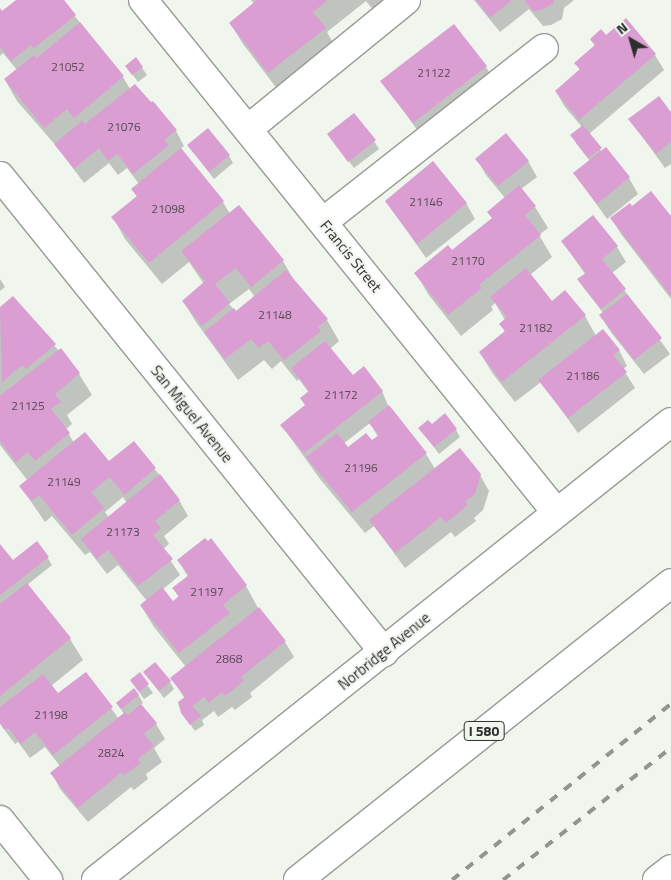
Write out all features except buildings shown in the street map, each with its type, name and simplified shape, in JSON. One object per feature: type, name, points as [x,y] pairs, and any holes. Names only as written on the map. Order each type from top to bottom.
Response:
[{"type":"main road","name":"Francis Street","points":[[143,0],[557,513]]},
{"type":"main road","points":[[248,129],[406,0]]},
{"type":"main road","points":[[323,222],[544,48]]},
{"type":"main road","name":"San Miguel Avenue","points":[[0,176],[384,652]]},
{"type":"main road","name":"Norbridge Avenue","points":[[96,880],[671,422]]},
{"type":"main road","name":"I 580","points":[[298,880],[671,583]]},
{"type":"main road","points":[[0,820],[48,880]]},
{"type":"main road","points":[[657,880],[671,869]]},
{"type":"railway","points":[[452,880],[671,704]]},
{"type":"railway","points":[[503,880],[671,748]]}]
